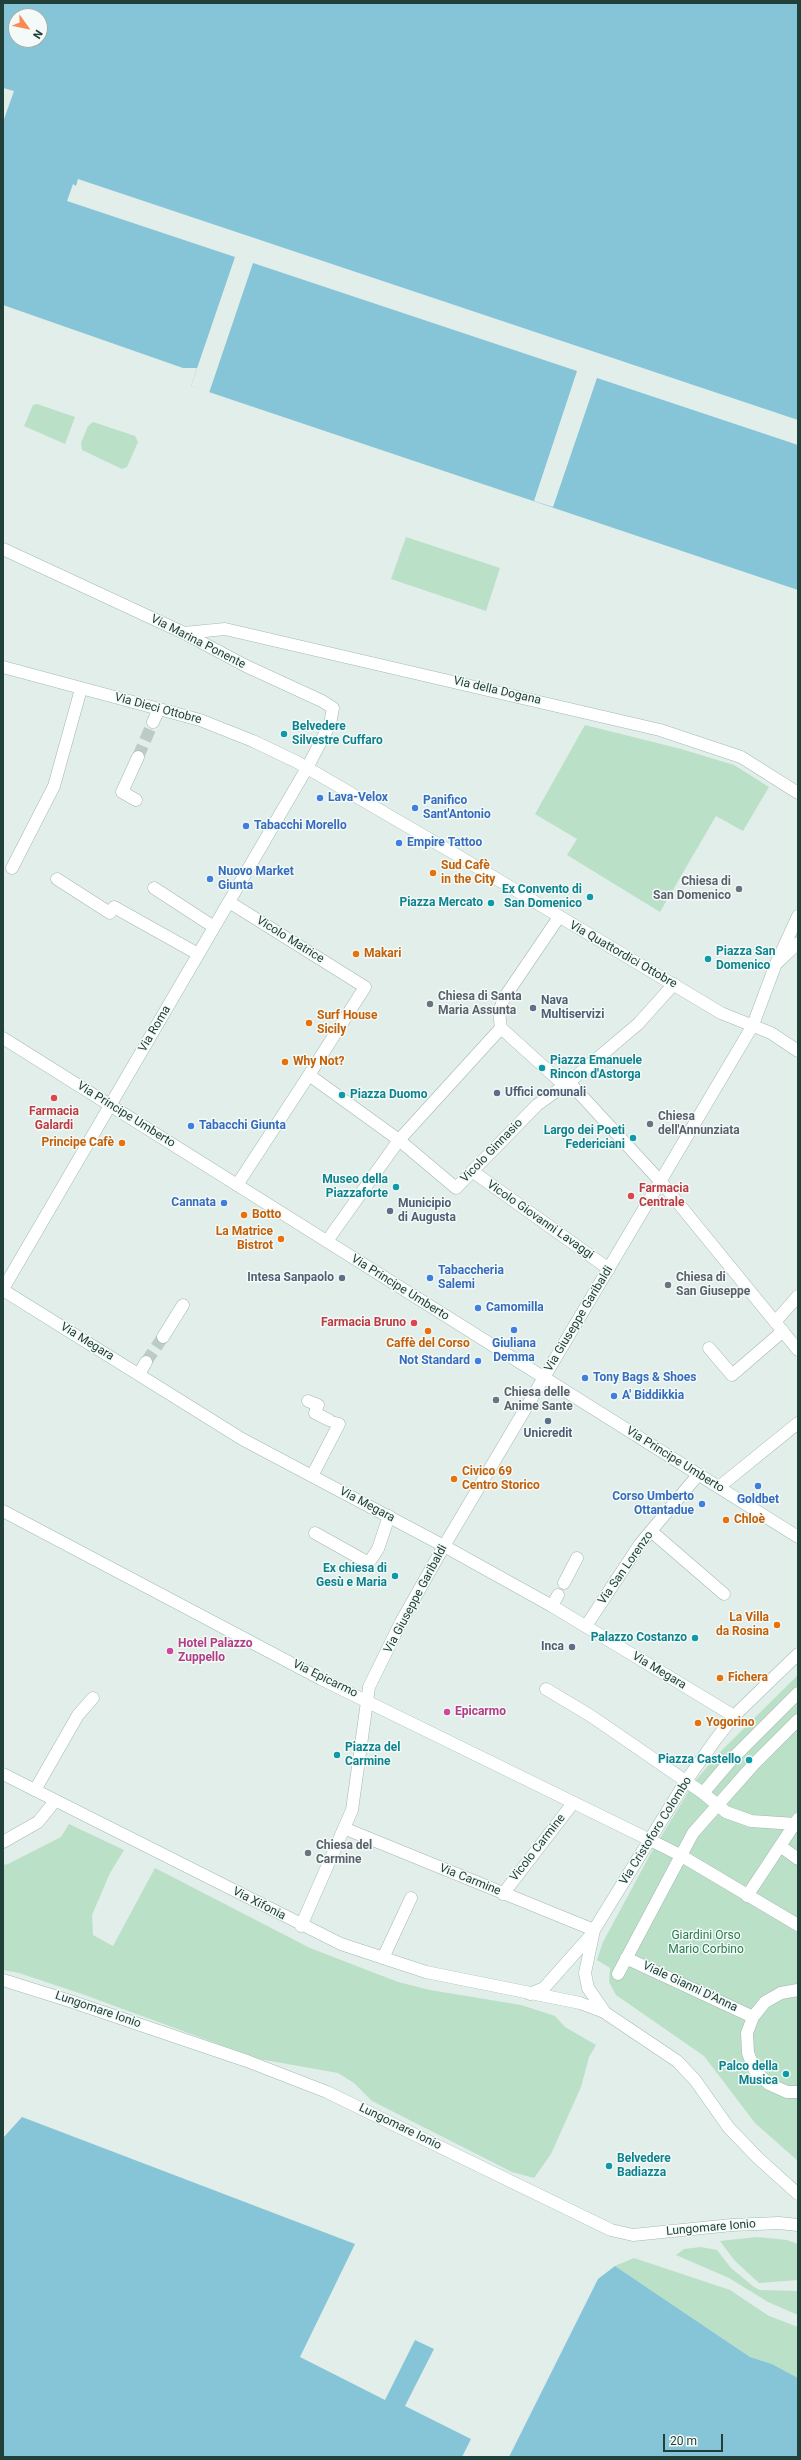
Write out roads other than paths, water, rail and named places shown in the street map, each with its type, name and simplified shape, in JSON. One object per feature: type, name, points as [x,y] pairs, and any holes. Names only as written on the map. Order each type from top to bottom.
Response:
[{"type":"street","name":"Via Marina Ponente","points":[[3,549],[184,633],[246,666],[322,701],[333,708],[330,724],[307,768]]},
{"type":"street","name":"Via della Dogana","points":[[184,633],[225,629],[660,730],[741,757],[798,793]]},
{"type":"street","name":"Via Dieci Ottobre","points":[[3,667],[226,728],[307,768]]},
{"type":"street","points":[[12,868],[54,786],[81,689]]},
{"type":"street","points":[[153,722],[159,709]]},
{"type":"street","points":[[136,800],[122,792],[138,757]]},
{"type":"street","name":"Via Roma","points":[[3,1289],[307,768]]},
{"type":"street","name":"Via Quattordici Ottobre","points":[[307,768],[721,1012],[771,1033],[798,1050]]},
{"type":"street","points":[[57,879],[110,913],[114,907],[198,954]]},
{"type":"street","points":[[154,888],[214,927]]},
{"type":"street","name":"Vicolo Matrice","points":[[229,902],[365,987],[309,1075]]},
{"type":"street","name":"Via Giuseppe Garibaldi","points":[[302,1926],[346,1829],[352,1810],[369,1687],[398,1628],[444,1546],[661,1182],[752,1025],[775,966],[798,916]]},
{"type":"street","points":[[560,917],[504,998],[499,1012],[501,1028],[569,1084],[661,1182],[798,1350]]},
{"type":"street","points":[[775,966],[798,943]]},
{"type":"street","name":"Vicolo Ginnasio","points":[[399,1140],[456,1188],[537,1105],[569,1084],[638,1024],[674,984]]},
{"type":"street","points":[[327,1241],[399,1140],[501,1028]]},
{"type":"street","name":"Via Principe Umberto","points":[[3,1038],[798,1538]]},
{"type":"street","points":[[237,1185],[309,1075],[399,1140]]},
{"type":"street","name":"Vicolo Giovanni Lavaggi","points":[[472,1171],[609,1269]]},
{"type":"street","name":"Via Megara","points":[[3,1289],[242,1439],[389,1516],[552,1606],[734,1716]]},
{"type":"street","points":[[708,1348],[732,1375],[779,1326],[798,1296]]},
{"type":"street","points":[[163,1337],[183,1305]]},
{"type":"street","points":[[139,1374],[146,1362]]},
{"type":"street","points":[[308,1401],[318,1405],[315,1413],[339,1424],[312,1476]]},
{"type":"street","points":[[719,1487],[798,1423]]},
{"type":"street","name":"Via San Lorenzo","points":[[586,1626],[640,1544],[698,1475]]},
{"type":"street","name":"Via Epicarmo","points":[[3,1511],[321,1679],[368,1700],[680,1855],[798,1925]]},
{"type":"street","points":[[315,1534],[365,1561],[370,1561],[378,1549],[389,1516]]},
{"type":"street","points":[[651,1531],[724,1594]]},
{"type":"street","points":[[564,1583],[577,1558]]},
{"type":"street","points":[[552,1606],[558,1595]]},
{"type":"street","name":"Via Cristoforo Colombo","points":[[604,2012],[588,1988],[585,1973],[594,1930],[686,1781],[734,1716],[798,1654]]},
{"type":"street","points":[[546,1689],[591,1716],[703,1793],[726,1812],[751,1821],[796,1822]]},
{"type":"street","points":[[703,1793],[732,1759],[798,1693]]},
{"type":"street","points":[[35,1790],[78,1715],[92,1698]]},
{"type":"street","points":[[618,1974],[693,1833],[716,1805],[796,1728]]},
{"type":"street","name":"Via Xifonia","points":[[3,1774],[302,1926],[341,1944],[426,1972],[580,2003],[604,2012]]},
{"type":"street","points":[[3,1842],[38,1822],[55,1801]]},
{"type":"street","name":"Vicolo Carmine","points":[[503,1894],[573,1803]]},
{"type":"street","points":[[747,1896],[796,1822]]},
{"type":"street","name":"Via Carmine","points":[[346,1829],[594,1930]]},
{"type":"street","points":[[780,1846],[798,1859]]},
{"type":"street","points":[[383,1958],[411,1898]]},
{"type":"street","points":[[530,1994],[548,1983],[594,1930]]},
{"type":"street","name":"Viale Gianni D'Anna","points":[[626,1958],[753,2017]]},
{"type":"street","name":"Lungomare Ionio","points":[[3,1980],[70,2001],[246,2061],[327,2092],[491,2170],[611,2230],[633,2235],[732,2225],[778,2223],[798,2225]]},
{"type":"street","points":[[798,1990],[781,1993],[765,2002],[753,2017],[747,2033],[748,2053],[755,2071],[769,2084],[787,2092],[798,2092]]},
{"type":"street","points":[[604,2012],[677,2061],[695,2080],[730,2128],[758,2158],[798,2194]]},
{"type":"water","points":[[3,3],[798,3],[798,590],[191,386],[197,368],[183,368],[3,305],[3,122],[14,91],[3,88]]},
{"type":"water","points":[[22,2117],[355,2244],[300,2357],[385,2400],[415,2340],[434,2349],[405,2406],[471,2439],[462,2457],[3,2457],[3,2138]]},
{"type":"water","points":[[615,2266],[750,2357],[772,2364],[798,2378],[798,2457],[509,2457],[598,2279]]},
{"type":"tunnel","points":[[138,757],[153,722]]},
{"type":"tunnel","points":[[146,1362],[163,1337]]},
{"type":"place","name":"Belvedere Silvestre Cuffaro","points":[[284,734]]},
{"type":"place","name":"Lava-Velox","points":[[320,798]]},
{"type":"place","name":"Panifico Sant'Antonio","points":[[415,808]]},
{"type":"place","name":"Tabacchi Morello","points":[[246,826]]},
{"type":"place","name":"Empire Tattoo","points":[[399,843]]},
{"type":"place","name":"Sud Cafè in the City","points":[[433,873]]},
{"type":"place","name":"Nuovo Market Giunta","points":[[210,879]]},
{"type":"place","name":"Chiesa di San Domenico","points":[[739,889]]},
{"type":"place","name":"Ex Convento di San Domenico","points":[[590,897]]},
{"type":"place","name":"Piazza Mercato","points":[[491,903]]},
{"type":"place","name":"Makari","points":[[356,954]]},
{"type":"place","name":"Piazza San Domenico","points":[[708,959]]},
{"type":"place","name":"Chiesa di Santa Maria Assunta","points":[[430,1004]]},
{"type":"place","name":"Nava Multiservizi","points":[[533,1008]]},
{"type":"place","name":"Surf House Sicily","points":[[309,1023]]},
{"type":"place","name":"Why Not?","points":[[285,1062]]},
{"type":"place","name":"Piazza Emanuele Rincon d'Astorga","points":[[542,1068]]},
{"type":"place","name":"Uffici comunali","points":[[497,1093]]},
{"type":"place","name":"Piazza Duomo","points":[[342,1095]]},
{"type":"place","name":"Farmacia Galardi","points":[[54,1098]]},
{"type":"place","name":"Chiesa dell'Annunziata","points":[[650,1124]]},
{"type":"place","name":"Tabacchi Giunta","points":[[191,1126]]},
{"type":"place","name":"Largo dei Poeti Federiciani","points":[[633,1138]]},
{"type":"place","name":"Principe Cafè","points":[[122,1143]]},
{"type":"place","name":"Museo della Piazzaforte","points":[[396,1187]]},
{"type":"place","name":"Farmacia Centrale","points":[[631,1196]]},
{"type":"place","name":"Cannata","points":[[224,1203]]},
{"type":"place","name":"Municipio di Augusta","points":[[390,1211]]},
{"type":"place","name":"Botto","points":[[244,1215]]},
{"type":"place","name":"La Matrice Bistrot","points":[[281,1239]]},
{"type":"place","name":"Intesa Sanpaolo","points":[[342,1278]]},
{"type":"place","name":"Tabaccheria Salemi","points":[[430,1278]]},
{"type":"place","name":"Chiesa di San Giuseppe","points":[[668,1285]]},
{"type":"place","name":"Camomilla","points":[[478,1308]]},
{"type":"place","name":"Farmacia Bruno","points":[[414,1323]]},
{"type":"place","name":"Giuliana Demma","points":[[514,1330]]},
{"type":"place","name":"Caffè del Corso","points":[[428,1331]]},
{"type":"place","name":"Not Standard","points":[[478,1361]]},
{"type":"place","name":"Tony Bags & Shoes","points":[[585,1378]]},
{"type":"place","name":"A' Biddikkia","points":[[614,1396]]},
{"type":"place","name":"Chiesa delle Anime Sante","points":[[496,1400]]},
{"type":"place","name":"Unicredit","points":[[548,1421]]},
{"type":"place","name":"Civico 69 Centro Storico","points":[[454,1479]]},
{"type":"place","name":"Goldbet","points":[[758,1486]]},
{"type":"place","name":"Corso Umberto Ottantadue","points":[[702,1504]]},
{"type":"place","name":"Chloè","points":[[726,1520]]},
{"type":"place","name":"Ex chiesa di Gesù e Maria","points":[[395,1576]]},
{"type":"place","name":"La Villa da Rosina","points":[[777,1625]]},
{"type":"place","name":"Palazzo Costanzo","points":[[695,1638]]},
{"type":"place","name":"Inca","points":[[572,1647]]},
{"type":"place","name":"Hotel Palazzo Zuppello","points":[[170,1651]]},
{"type":"place","name":"Fichera","points":[[720,1678]]},
{"type":"place","name":"Epicarmo","points":[[447,1712]]},
{"type":"place","name":"Yogorino","points":[[698,1723]]},
{"type":"place","name":"Piazza del Carmine","points":[[337,1755]]},
{"type":"place","name":"Piazza Castello","points":[[749,1760]]},
{"type":"place","name":"Chiesa del Carmine","points":[[308,1853]]},
{"type":"place","name":"Palco della Musica","points":[[786,2074]]},
{"type":"place","name":"Belvedere Badiazza","points":[[609,2166]]},
{"type":"park label","name":"Giardini Orso Mario Corbino","points":[[706,1943]]}]
